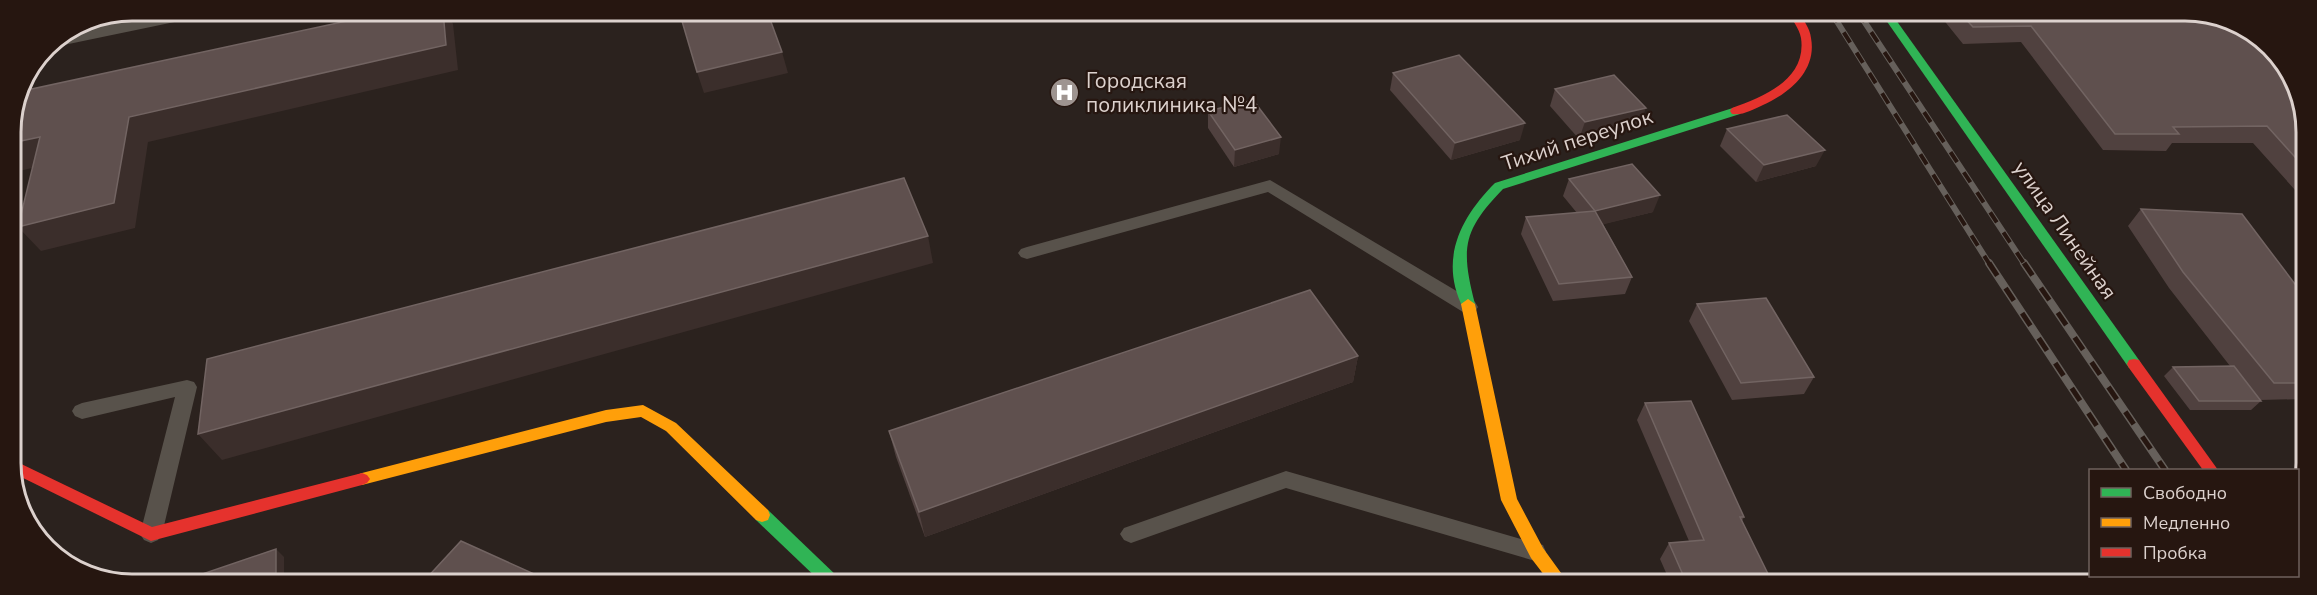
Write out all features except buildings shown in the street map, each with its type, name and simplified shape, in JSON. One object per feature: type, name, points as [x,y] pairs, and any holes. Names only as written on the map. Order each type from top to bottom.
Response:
[{"type":"street","points":[[81,33],[138,21]]},
{"type":"street","name":"Тихий переулок","points":[[1553,574],[1537,553],[1509,500],[1459,261],[1466,229],[1483,200],[1499,186],[1760,103],[1788,87],[1804,68],[1807,36],[1798,21]]},
{"type":"street","name":"улица Линейная","points":[[1892,21],[2210,469]]},
{"type":"street","points":[[21,470],[151,534],[606,416],[643,411],[671,427],[824,574]]},
{"type":"lane","points":[[1026,253],[1270,186],[1469,307]]},
{"type":"lane","points":[[82,411],[187,387],[151,534]]},
{"type":"lane","points":[[1131,534],[1286,479],[1537,553]]},
{"type":"railway","points":[[1837,21],[1990,265]]},
{"type":"railway","points":[[1864,21],[2025,265]]},
{"type":"railway","points":[[1989,263],[2125,469]]},
{"type":"railway","points":[[2024,263],[2164,469]]},
{"type":"traffic: fast","points":[[1892,21],[2134,364]]},
{"type":"traffic: fast","points":[[1468,304],[1461,278],[1459,252],[1466,231],[1477,211],[1499,186],[1736,111]]},
{"type":"traffic: fast","points":[[762,515],[824,574]]},
{"type":"traffic: slow","points":[[1468,304],[1509,500],[1537,553],[1553,574]]},
{"type":"traffic: slow","points":[[362,479],[606,416],[643,411],[671,427],[762,515]]},
{"type":"traffic: jam","points":[[1736,111],[1775,94],[1796,76],[1807,52],[1806,37],[1798,21]]},
{"type":"traffic: jam","points":[[2134,364],[2210,469]]},
{"type":"traffic: jam","points":[[21,470],[151,534],[362,479]]},
{"type":"place","name":"Городская поликлиника №4","points":[[1065,93]]}]
